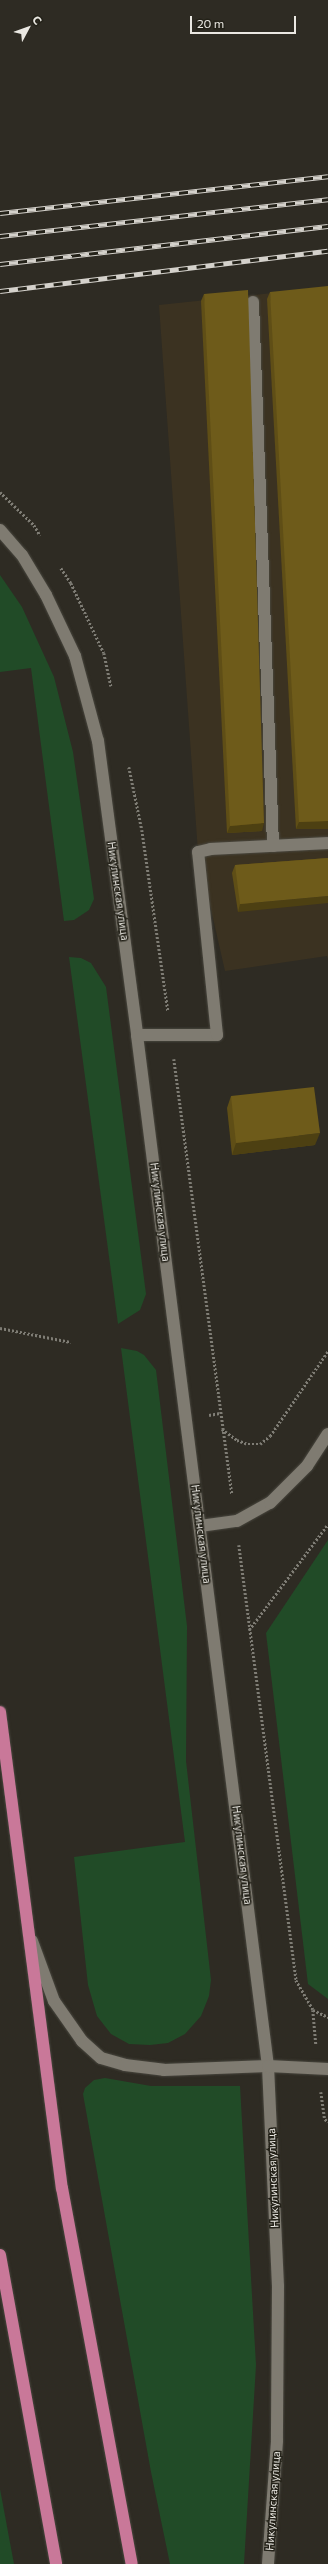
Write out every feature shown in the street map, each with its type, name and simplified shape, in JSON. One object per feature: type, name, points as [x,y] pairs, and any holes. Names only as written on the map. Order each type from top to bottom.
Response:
[{"type":"main road","points":[[0,1712],[62,2188],[132,2564]]},
{"type":"main road","points":[[0,2255],[56,2564]]},
{"type":"street","points":[[253,302],[273,846]]},
{"type":"street","name":"Никулинская улица","points":[[0,530],[22,555],[46,595],[62,629],[74,656],[98,741],[137,1035],[268,2066],[278,2286],[278,2441],[268,2564]]},
{"type":"street","points":[[137,1035],[217,1035],[198,852],[211,848],[328,843]]},
{"type":"street","points":[[200,1526],[236,1521],[270,1503],[306,1466],[328,1434]]},
{"type":"street","points":[[29,1930],[54,2001],[82,2041],[100,2058],[125,2065],[164,2070],[268,2066],[323,2069]]},
{"type":"path","points":[[0,492],[34,525],[42,538]]},
{"type":"path","points":[[59,564],[71,583],[104,653],[112,692]]},
{"type":"path","points":[[127,761],[142,830],[171,1035],[296,1980],[313,2010],[323,2069],[324,2119],[328,2122]]},
{"type":"path","points":[[0,1328],[70,1342]]},
{"type":"path","points":[[222,1429],[237,1440],[248,1444],[260,1444],[270,1436],[328,1351]]},
{"type":"path","points":[[249,1630],[328,1524]]},
{"type":"path","points":[[313,2010],[328,2017]]},
{"type":"shaded area","points":[[328,287],[328,959],[327,956],[225,971],[198,852],[159,305]]},
{"type":"green space","points":[[0,575],[22,607],[54,677],[73,752],[94,899],[89,910],[74,920],[64,921],[31,668],[0,672]]},
{"type":"green space","points":[[69,957],[81,958],[91,963],[106,987],[146,1294],[140,1310],[118,1324]]},
{"type":"green space","points":[[121,1348],[137,1351],[144,1355],[156,1370],[187,1626],[186,1761],[211,1980],[209,1996],[201,2016],[185,2034],[168,2043],[150,2045],[129,2044],[111,2034],[97,2016],[88,1985],[74,1857],[185,1842]]},
{"type":"green space","points":[[328,1540],[328,1999],[308,1984],[266,1633]]},
{"type":"green space","points":[[105,2078],[151,2086],[240,2086],[256,2365],[244,2564],[170,2564],[151,2472],[83,2094],[85,2088],[94,2080]]},
{"type":"green space","points":[[0,2489],[14,2564],[0,2564]]},
{"type":"building","points":[[328,286],[328,821],[299,822],[270,292]]},
{"type":"building","points":[[248,290],[264,823],[230,826],[204,294]]},
{"type":"building","points":[[328,858],[328,896],[240,904],[235,865]]},
{"type":"building","points":[[314,1087],[320,1133],[236,1143],[231,1096]]},
{"type":"railway","points":[[0,213],[328,176]]},
{"type":"railway","points":[[0,236],[328,199]]},
{"type":"railway","points":[[0,264],[328,226]]},
{"type":"railway","points":[[0,291],[328,251]]}]
